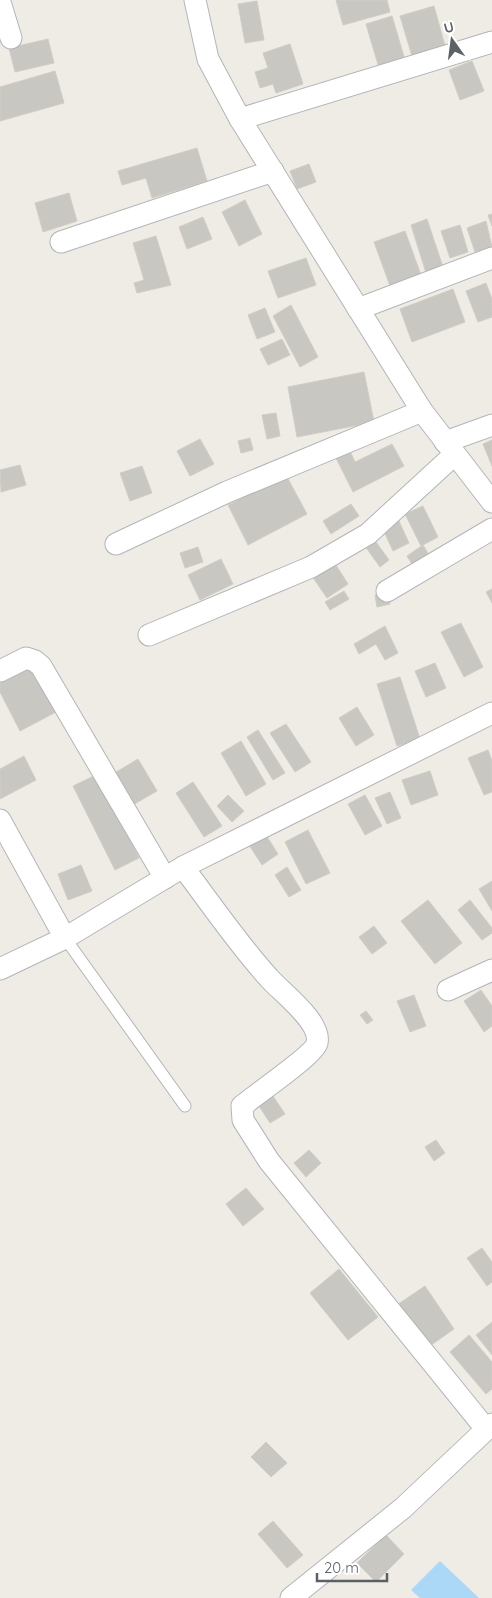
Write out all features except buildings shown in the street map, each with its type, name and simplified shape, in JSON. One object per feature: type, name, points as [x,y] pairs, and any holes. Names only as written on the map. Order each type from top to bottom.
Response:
[{"type":"street","points":[[195,0],[208,59],[240,119],[422,410],[492,502]]},
{"type":"street","points":[[0,6],[11,38]]},
{"type":"street","points":[[240,119],[492,42]]},
{"type":"street","points":[[62,242],[273,171]]},
{"type":"street","points":[[358,309],[492,258]]},
{"type":"street","points":[[116,544],[228,492],[422,410]]},
{"type":"street","points":[[149,636],[311,567],[368,534],[450,449],[492,424]]},
{"type":"street","points":[[387,591],[492,529]]},
{"type":"street","points":[[0,671],[26,658],[36,661],[41,666],[174,873],[317,1030],[317,1044],[308,1056],[242,1106],[242,1120],[269,1162],[322,1228],[489,1426],[403,1508],[292,1598]]},
{"type":"street","points":[[0,970],[65,938],[174,873],[492,713]]},
{"type":"street","points":[[0,820],[65,938]]},
{"type":"street","points":[[448,990],[492,970]]},
{"type":"lane","points":[[65,938],[186,1106]]},
{"type":"water","points":[[440,1561],[479,1598],[420,1598],[411,1590]]}]
